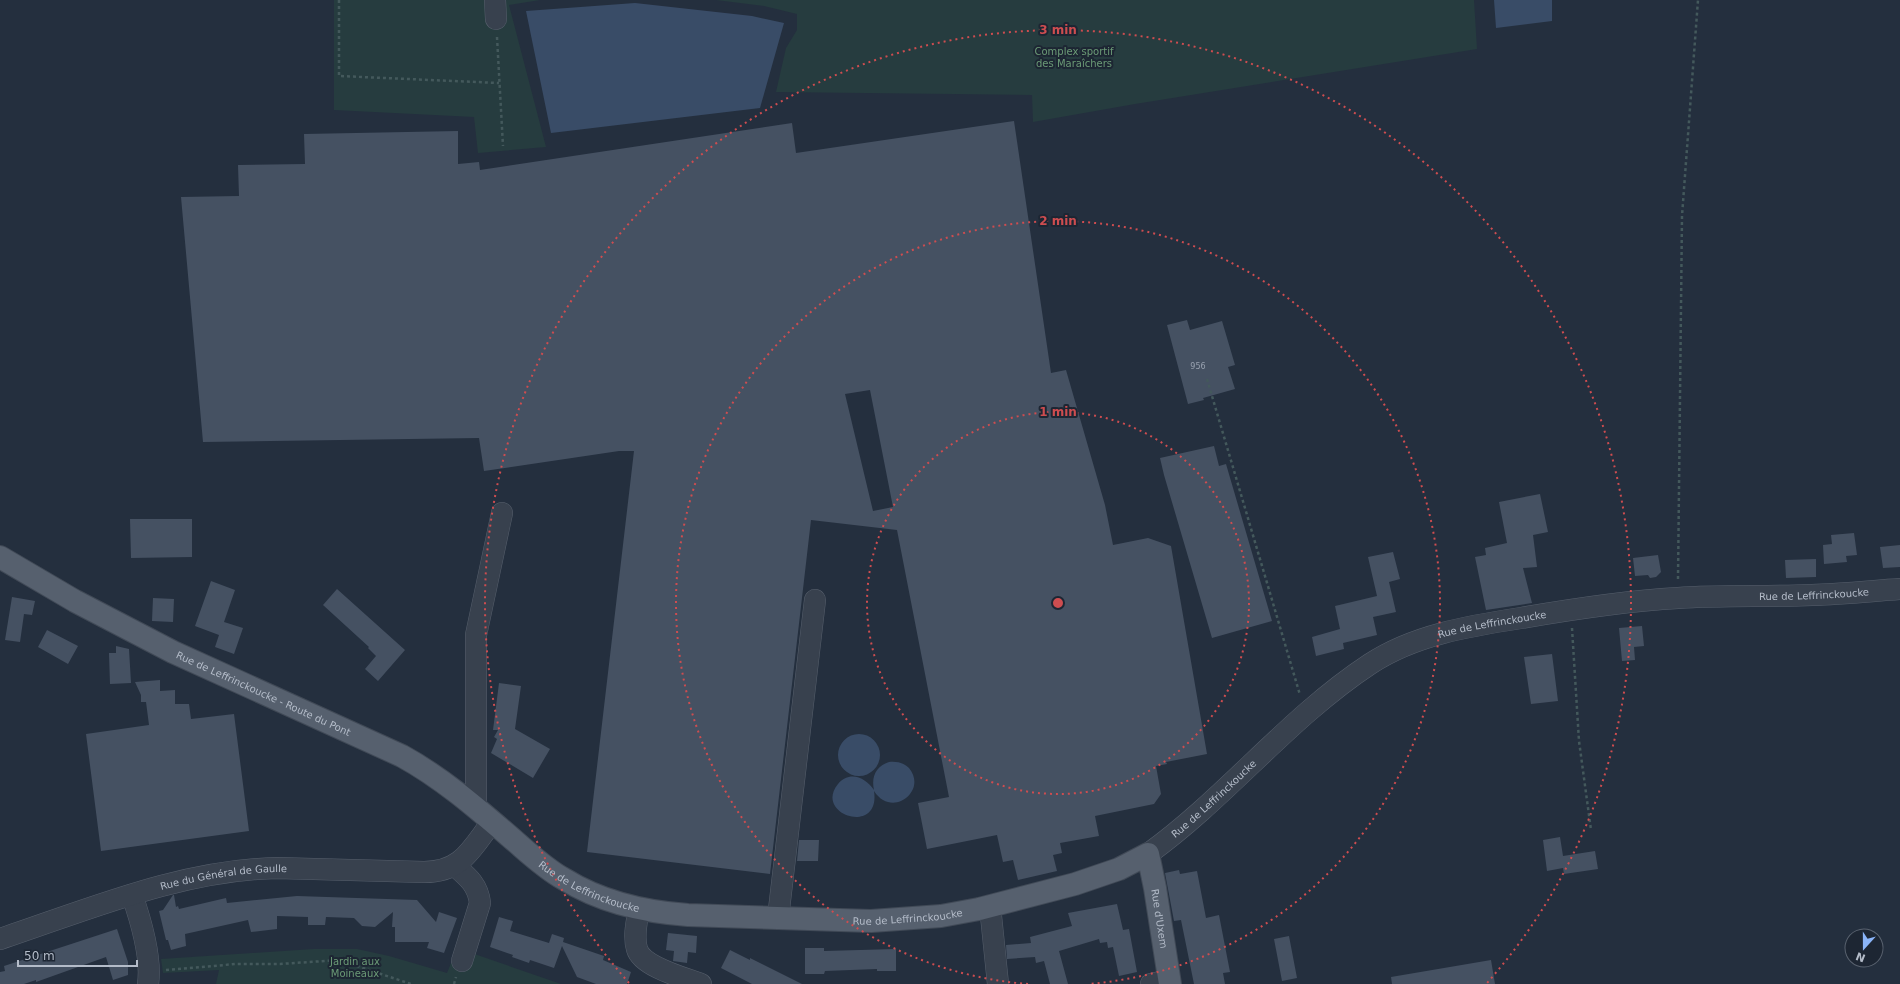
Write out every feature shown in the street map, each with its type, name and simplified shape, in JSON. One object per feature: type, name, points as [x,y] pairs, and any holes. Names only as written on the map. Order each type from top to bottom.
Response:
[{"type":"main road","name":"Rue de Leffrinckoucke - Route du Pont","points":[[0,557],[89,609],[173,652],[402,756],[439,779],[517,843]]},
{"type":"main road","name":"Rue de Leffrinckoucke","points":[[517,843],[551,871],[574,885],[596,895],[639,908],[664,913],[688,915],[778,918],[901,920],[953,914],[990,906],[1091,879],[1118,869],[1148,854]]},
{"type":"main road","name":"Rue d'Uxem","points":[[1148,854],[1155,888],[1163,983]]},
{"type":"street","points":[[462,960],[480,903],[480,896],[474,884],[455,866],[470,851],[484,815],[476,635],[502,513]]},
{"type":"street","name":"Rue de Leffrinckoucke","points":[[1148,854],[1204,808],[1342,683],[1371,663],[1399,648],[1427,638],[1459,629],[1570,610],[1678,598],[1812,595],[1900,589]]},
{"type":"street","points":[[778,918],[815,600]]},
{"type":"street","name":"Rue du Général de Gaulle","points":[[0,939],[186,878],[256,868],[424,872],[445,870],[455,866]]},
{"type":"street","points":[[132,895],[141,923],[148,977]]},
{"type":"street","points":[[990,906],[998,984]]},
{"type":"street","points":[[639,908],[636,948],[656,976],[701,984]]},
{"type":"path","points":[[339,0],[339,76],[499,83]]},
{"type":"path","points":[[1678,598],[1682,216],[1698,0]]},
{"type":"path","points":[[495,9],[503,146]]},
{"type":"path","points":[[1208,379],[1306,714]]},
{"type":"path","points":[[1570,610],[1579,741],[1591,830]]},
{"type":"path","points":[[148,977],[236,964],[280,964],[339,960],[411,984]]},
{"type":"green space","points":[[334,0],[540,0],[509,5],[546,147],[478,153],[474,117],[334,110]]},
{"type":"green space","name":"Complex sportif des Maraîchers","points":[[716,0],[1474,0],[1477,49],[1135,104],[1033,122],[1032,95],[776,92],[786,48],[797,30],[797,14],[764,6]]},
{"type":"green space","name":"Jardin aux Moineaux","points":[[457,948],[561,984],[216,984],[219,970],[163,973],[161,959],[314,949],[357,949],[389,956],[447,973]]},
{"type":"water","points":[[1494,0],[1552,0],[1552,21],[1496,28]]},
{"type":"water","points":[[635,3],[752,16],[784,23],[760,108],[551,133],[526,11]]},
{"type":"water","points":[[859,734],[874,740],[880,755],[874,770],[859,776],[844,770],[838,755],[844,740]]},
{"type":"water","points":[[889,762],[898,762],[909,768],[914,777],[914,785],[911,793],[905,799],[898,802],[890,802],[881,799],[874,791],[873,805],[868,813],[859,817],[849,816],[840,812],[834,804],[833,795],[838,784],[848,777],[858,777],[867,782],[874,790],[874,776],[881,766]]},
{"type":"building","points":[[1014,121],[1051,373],[1066,370],[1105,505],[1113,545],[1148,538],[1171,546],[1207,754],[1166,762],[1167,764],[1156,766],[1161,794],[1154,804],[1095,816],[1099,836],[1060,843],[1062,853],[1053,855],[1057,871],[1018,880],[1013,860],[1003,862],[997,835],[927,849],[918,803],[949,797],[897,530],[811,520],[770,874],[587,852],[634,451],[619,451],[484,471],[479,438],[203,442],[181,197],[239,196],[238,165],[305,164],[304,134],[458,131],[458,164],[479,162],[480,170],[792,123],[796,153]],"holes":[[[870,390],[893,507],[873,511],[845,394]]]},
{"type":"building","points":[[1187,320],[1190,330],[1222,321],[1235,365],[1228,367],[1235,389],[1188,404],[1167,325]]},
{"type":"building","points":[[1214,446],[1219,466],[1226,464],[1272,621],[1212,638],[1160,458]]},
{"type":"building","points":[[1540,494],[1548,532],[1533,535],[1537,567],[1523,568],[1532,603],[1486,610],[1475,557],[1486,555],[1485,548],[1507,543],[1499,502]]},
{"type":"building","points":[[130,519],[192,519],[192,557],[131,558]]},
{"type":"building","points":[[1854,533],[1857,555],[1846,556],[1847,562],[1824,564],[1823,545],[1832,544],[1831,535]]},
{"type":"building","points":[[1900,545],[1900,567],[1883,568],[1880,547]]},
{"type":"building","points":[[1393,552],[1400,579],[1389,582],[1396,612],[1373,617],[1377,635],[1343,643],[1344,649],[1316,656],[1312,637],[1340,629],[1335,606],[1377,596],[1368,557]]},
{"type":"building","points":[[1658,555],[1661,572],[1656,577],[1650,578],[1648,575],[1635,576],[1633,558]]},
{"type":"building","points":[[1816,559],[1816,577],[1786,578],[1785,560]]},
{"type":"building","points":[[211,581],[235,590],[224,622],[243,628],[234,654],[215,647],[219,635],[195,626]]},
{"type":"building","points":[[337,589],[405,650],[378,681],[365,669],[376,656],[368,648],[369,647],[323,605]]},
{"type":"building","points":[[12,597],[35,601],[32,615],[24,614],[20,642],[5,640]]},
{"type":"building","points":[[153,598],[174,599],[173,622],[152,621]]},
{"type":"building","points":[[1642,626],[1644,646],[1634,647],[1635,660],[1622,661],[1619,628]]},
{"type":"building","points":[[47,630],[78,646],[68,664],[38,647]]},
{"type":"building","points":[[116,646],[129,649],[131,683],[110,684],[109,653],[116,653]]},
{"type":"building","points":[[1552,654],[1558,701],[1531,704],[1524,657]]},
{"type":"building","points":[[160,680],[160,691],[175,690],[175,704],[189,704],[191,719],[234,714],[249,831],[101,851],[86,734],[149,725],[146,702],[141,702],[141,695],[135,682]]},
{"type":"building","points":[[499,683],[521,686],[515,729],[550,749],[533,778],[491,753],[497,739],[494,737],[498,730],[493,730]]},
{"type":"building","points":[[1560,837],[1563,856],[1595,851],[1598,869],[1564,874],[1563,868],[1547,871],[1543,840]]},
{"type":"building","points":[[799,840],[819,840],[818,861],[797,861]]},
{"type":"building","points":[[1179,870],[1180,874],[1197,871],[1206,918],[1219,915],[1230,972],[1223,973],[1225,984],[1194,984],[1181,920],[1174,921],[1165,873]]},
{"type":"building","points":[[173,895],[176,907],[178,906],[179,909],[226,898],[227,903],[297,896],[417,900],[436,922],[439,912],[457,918],[444,953],[427,948],[429,942],[395,942],[395,927],[392,927],[393,912],[375,927],[362,926],[354,918],[326,917],[325,925],[308,925],[308,917],[277,916],[277,929],[251,932],[248,920],[185,934],[186,946],[171,950],[168,940],[166,940],[159,911],[163,910]]},
{"type":"building","points":[[1117,904],[1123,930],[1129,929],[1137,972],[1119,976],[1113,947],[1108,948],[1107,942],[1100,943],[1099,939],[1059,951],[1068,984],[1050,984],[1044,961],[1036,963],[1035,957],[1007,959],[1006,945],[1031,943],[1030,937],[1072,926],[1068,913]]},
{"type":"building","points":[[499,917],[513,921],[510,931],[549,943],[552,934],[564,938],[563,942],[604,956],[603,960],[631,972],[627,984],[596,984],[577,977],[562,946],[554,968],[530,960],[529,963],[512,957],[513,955],[490,947]]},
{"type":"building","points":[[117,929],[128,962],[128,975],[113,980],[106,957],[36,982],[36,980],[24,984],[0,984],[0,972],[5,971],[4,966]]},
{"type":"building","points":[[668,933],[697,936],[696,953],[688,952],[687,963],[673,961],[674,951],[666,950]]},
{"type":"building","points":[[1289,936],[1297,978],[1282,981],[1274,939]]},
{"type":"building","points":[[805,948],[824,948],[824,951],[896,949],[896,971],[877,971],[877,969],[825,971],[824,974],[805,974]]},
{"type":"building","points":[[730,950],[750,960],[750,958],[802,984],[752,984],[721,968]]},
{"type":"building","points":[[1491,960],[1495,984],[1392,984],[1391,977]]}]
